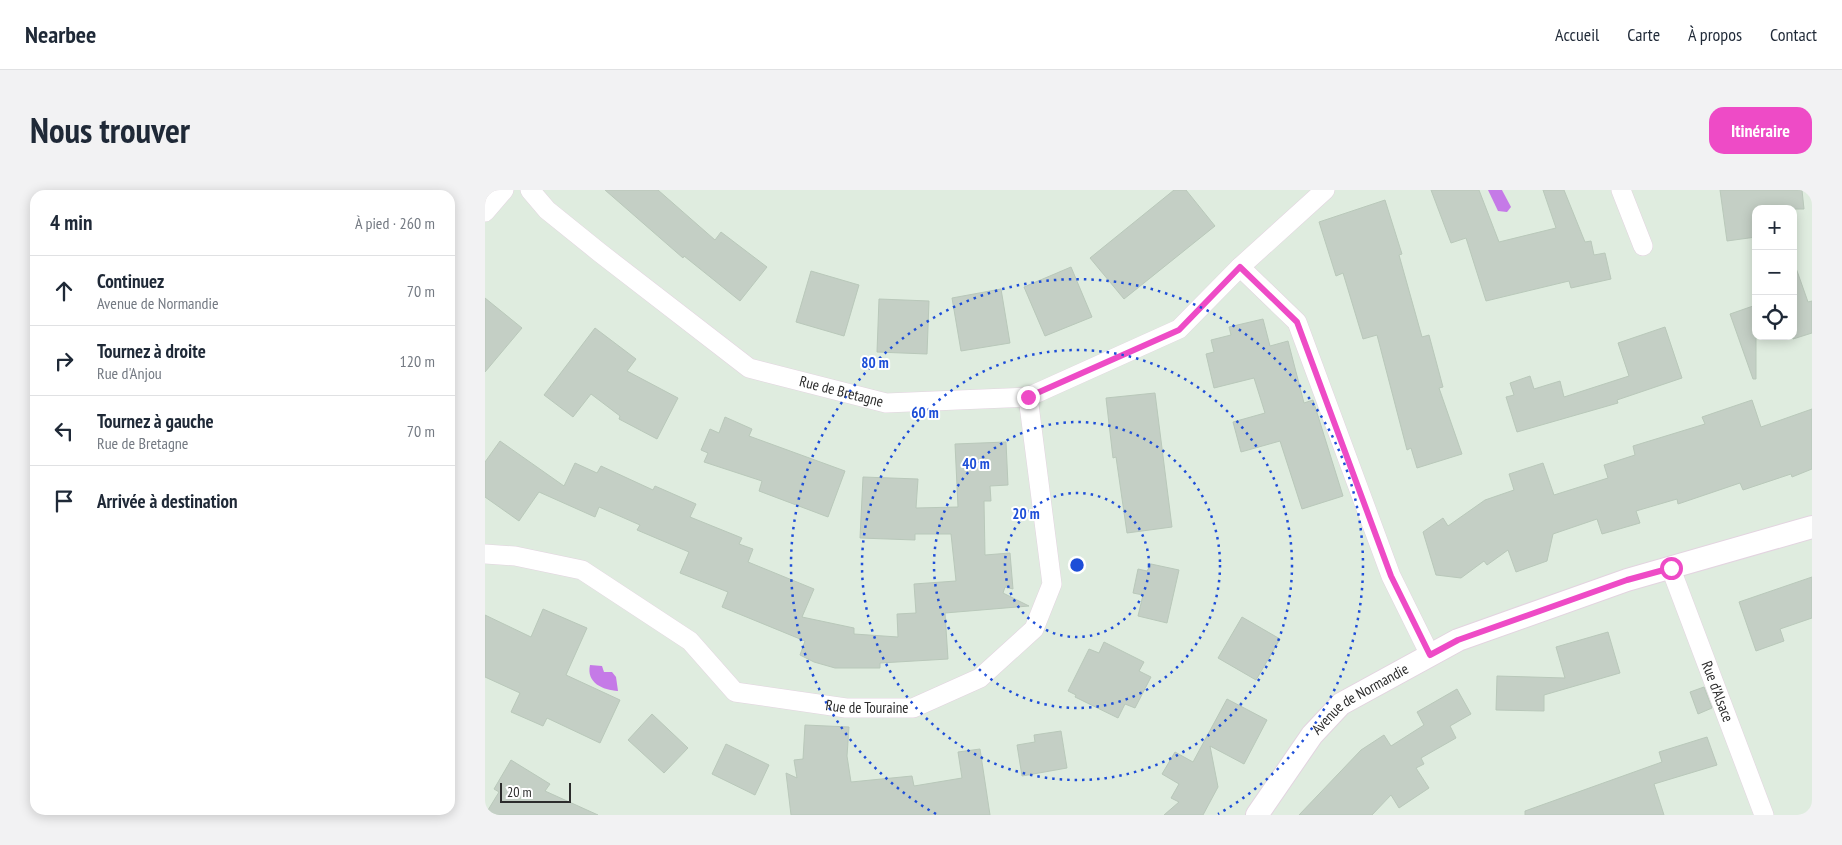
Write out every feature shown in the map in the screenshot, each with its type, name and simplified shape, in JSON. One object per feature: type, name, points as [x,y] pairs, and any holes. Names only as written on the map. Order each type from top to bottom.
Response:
[{"type":"street","points":[[485,212],[504,190]]},
{"type":"street","name":"Rue de Bretagne","points":[[530,190],[547,210],[749,368],[885,403],[1028,397],[1179,330],[1240,267],[1325,190]]},
{"type":"street","points":[[1621,190],[1643,246]]},
{"type":"street","points":[[1240,267],[1297,322],[1391,576],[1430,655]]},
{"type":"street","name":"Rue de Touraine","points":[[485,554],[515,556],[583,570],[689,641],[735,692],[846,708],[913,708],[980,678],[1034,629],[1052,584],[1028,397]]},
{"type":"street","name":"Avenue de Normandie","points":[[1257,815],[1312,735],[1341,704],[1430,655],[1467,637],[1627,580],[1812,527]]},
{"type":"street","name":"Rue d'Alsace","points":[[1671,568],[1764,815]]},
{"type":"shaded area","points":[[1488,190],[1502,190],[1511,207],[1507,212],[1498,211]]},
{"type":"shaded area","points":[[590,665],[602,666],[604,672],[612,672],[616,677],[618,691],[601,687],[593,681],[589,671]]},
{"type":"building","points":[[605,190],[658,190],[715,240],[721,232],[767,267],[740,301],[684,256],[683,258]]},
{"type":"building","points":[[1174,190],[1186,190],[1215,226],[1124,299],[1090,258]]},
{"type":"building","points":[[1431,190],[1479,190],[1499,242],[1556,228],[1543,190],[1564,190],[1585,242],[1591,241],[1594,255],[1605,253],[1611,279],[1571,288],[1569,281],[1486,301],[1466,238],[1451,243]]},
{"type":"building","points":[[1720,190],[1802,190],[1804,209],[1797,209],[1797,205],[1752,205],[1752,238],[1727,241]]},
{"type":"building","points":[[1385,200],[1402,254],[1399,255],[1422,337],[1429,335],[1443,387],[1439,388],[1462,454],[1417,468],[1411,448],[1407,450],[1377,335],[1363,339],[1343,273],[1336,276],[1319,222]]},
{"type":"building","points":[[1071,267],[1092,317],[1045,336],[1024,287]]},
{"type":"building","points":[[811,271],[859,285],[844,336],[796,322]]},
{"type":"building","points":[[1797,271],[1808,302],[1812,301],[1812,333],[1797,338]]},
{"type":"building","points":[[1001,289],[1010,343],[961,351],[952,298]]},
{"type":"building","points":[[485,298],[522,328],[485,372]]},
{"type":"building","points":[[879,299],[929,301],[927,354],[877,352]]},
{"type":"building","points":[[1752,306],[1752,340],[1756,340],[1756,379],[1753,379],[1730,314]]},
{"type":"building","points":[[1263,319],[1270,346],[1288,341],[1304,403],[1313,400],[1343,496],[1302,509],[1280,441],[1241,452],[1233,422],[1265,413],[1254,378],[1214,388],[1206,354],[1214,352],[1211,340],[1231,335],[1229,327]]},
{"type":"building","points":[[1665,327],[1682,378],[1617,400],[1618,403],[1517,432],[1506,397],[1514,395],[1510,383],[1530,376],[1534,389],[1560,381],[1564,397],[1629,376],[1618,343]]},
{"type":"building","points":[[595,328],[636,359],[627,371],[678,398],[657,439],[619,419],[620,416],[591,394],[573,417],[544,395]]},
{"type":"building","points":[[1155,393],[1172,527],[1127,533],[1116,457],[1113,458],[1106,398]]},
{"type":"building","points":[[1752,400],[1761,427],[1812,409],[1812,469],[1792,477],[1791,474],[1743,490],[1740,483],[1678,504],[1677,499],[1636,511],[1640,523],[1602,534],[1597,519],[1553,534],[1547,561],[1516,572],[1508,550],[1487,565],[1484,561],[1461,578],[1436,575],[1423,532],[1443,518],[1448,526],[1485,500],[1514,490],[1509,474],[1543,463],[1554,495],[1608,478],[1604,465],[1635,455],[1633,446],[1705,424],[1702,417]]},
{"type":"building","points":[[725,417],[752,429],[749,436],[845,471],[828,517],[759,491],[762,481],[704,462],[708,453],[701,450],[710,429],[719,433]]},
{"type":"building","points":[[500,441],[564,486],[575,463],[597,473],[601,466],[653,490],[655,486],[696,504],[690,517],[742,538],[739,544],[753,549],[748,562],[814,589],[802,617],[854,628],[854,634],[898,637],[897,614],[916,613],[914,584],[956,581],[951,534],[915,534],[915,540],[860,538],[863,477],[918,479],[916,508],[958,507],[955,444],[1006,442],[1008,485],[990,486],[991,501],[984,501],[985,555],[1010,553],[1013,589],[1005,587],[1003,593],[1029,606],[945,613],[948,659],[880,663],[880,668],[835,668],[814,662],[800,655],[805,641],[722,607],[728,592],[680,573],[689,552],[637,530],[640,525],[599,507],[595,517],[539,492],[519,521],[485,497],[485,462]]},
{"type":"building","points":[[1151,564],[1179,570],[1167,623],[1138,616],[1143,595],[1133,593],[1138,569],[1147,571]]},
{"type":"building","points":[[1812,577],[1812,618],[1780,629],[1784,641],[1756,651],[1739,602]]},
{"type":"building","points":[[543,609],[587,628],[566,675],[620,700],[600,743],[547,718],[543,726],[511,712],[520,693],[485,677],[485,615],[531,637]]},
{"type":"building","points":[[1242,617],[1280,639],[1256,680],[1218,658]]},
{"type":"building","points":[[1608,632],[1620,673],[1544,695],[1544,711],[1496,710],[1497,676],[1565,678],[1556,647]]},
{"type":"building","points":[[1104,642],[1144,662],[1139,671],[1151,677],[1135,708],[1125,704],[1118,718],[1075,697],[1076,695],[1068,691],[1089,649],[1099,653]]},
{"type":"building","points":[[1704,687],[1712,708],[1698,714],[1690,692]]},
{"type":"building","points":[[1457,689],[1471,714],[1450,726],[1456,738],[1421,758],[1424,764],[1416,768],[1429,788],[1399,808],[1391,795],[1372,815],[1299,815],[1361,750],[1384,735],[1391,746],[1424,725],[1417,712]]},
{"type":"building","points":[[1227,699],[1267,720],[1244,764],[1210,746],[1218,787],[1203,815],[1164,815],[1179,802],[1171,798],[1179,784],[1162,774],[1175,752],[1193,762]]},
{"type":"building","points":[[652,714],[688,748],[664,773],[628,740]]},
{"type":"building","points":[[805,725],[849,727],[847,756],[851,782],[912,776],[914,786],[962,778],[958,752],[980,749],[990,815],[791,815],[786,773],[797,778],[794,760],[803,759]]},
{"type":"building","points":[[1061,731],[1067,768],[1022,776],[1017,745],[1035,742],[1034,735]]},
{"type":"building","points":[[1707,737],[1717,765],[1654,784],[1664,815],[1525,815],[1525,811],[1662,762],[1659,752]]},
{"type":"building","points":[[726,744],[769,765],[755,795],[712,774]]},
{"type":"building","points":[[511,760],[550,784],[545,791],[598,815],[485,815],[499,792],[494,789]]},
{"type":"route","points":[[1028,397],[1179,330],[1240,267],[1297,322],[1391,576],[1430,655],[1458,640],[1627,580],[1671,568]]}]
